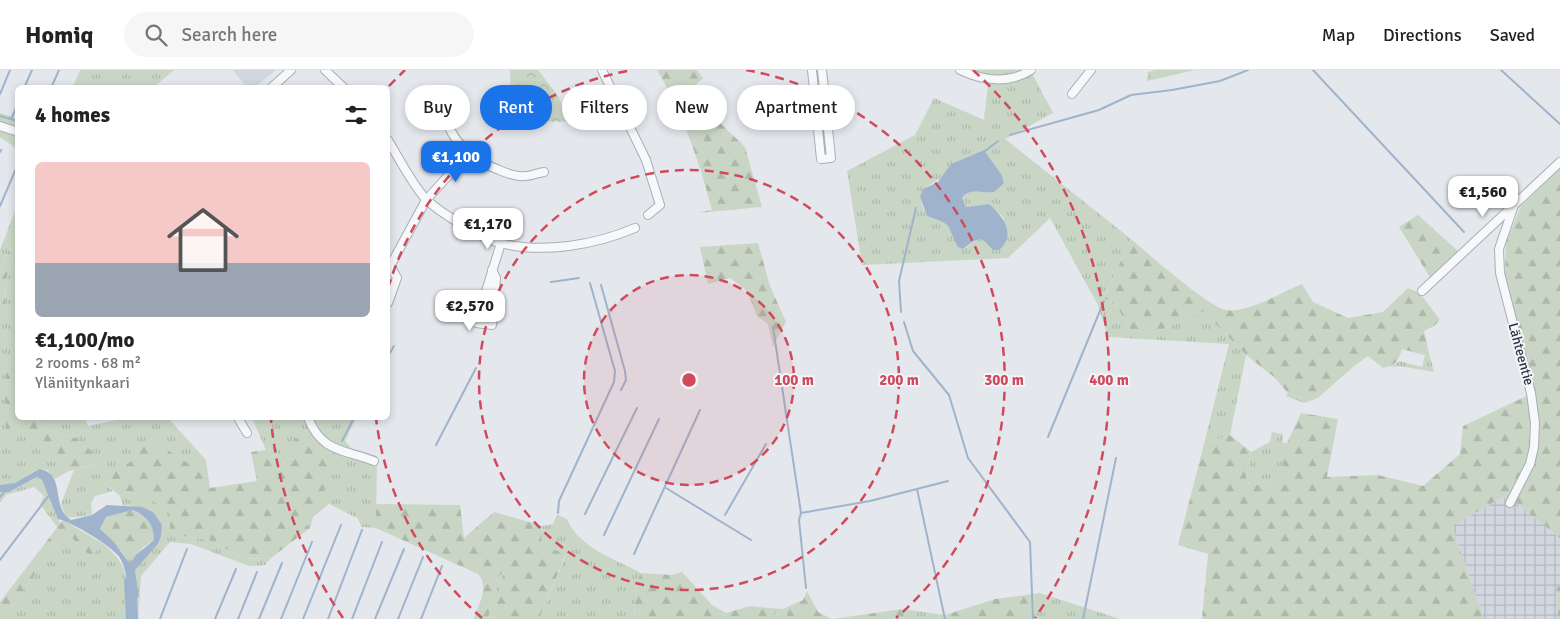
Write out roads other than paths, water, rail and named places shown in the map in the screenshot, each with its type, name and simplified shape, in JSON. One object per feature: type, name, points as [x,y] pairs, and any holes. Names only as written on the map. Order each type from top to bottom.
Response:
[{"type":"street","points":[[274,85],[291,70]]},
{"type":"street","points":[[325,70],[341,85]]},
{"type":"street","points":[[602,70],[650,169],[660,205],[648,215]]},
{"type":"street","points":[[812,70],[821,159],[830,158],[822,70]]},
{"type":"street","points":[[960,70],[992,80],[1012,78],[1031,70]]},
{"type":"street","points":[[1072,94],[1092,70]]},
{"type":"street","points":[[0,126],[15,131]]},
{"type":"street","points":[[449,130],[468,154],[490,166],[507,173],[523,176],[544,172]]},
{"type":"street","points":[[390,143],[426,200],[459,222],[501,243],[547,248],[616,236],[635,228]]},
{"type":"street","points":[[390,266],[426,200],[468,154]]},
{"type":"street","name":"Lähteentie","points":[[1422,291],[1560,162]]},
{"type":"street","name":"Lähteentie","points":[[1510,503],[1530,464],[1534,447],[1535,423],[1531,393],[1500,272],[1499,249],[1514,205]]},
{"type":"street","points":[[492,270],[496,278],[492,325],[476,323],[492,270],[501,243]]},
{"type":"street","points":[[390,269],[397,278],[390,297]]},
{"type":"street","points":[[239,420],[247,433]]},
{"type":"street","points":[[309,420],[314,432],[329,446],[374,461]]},
{"type":"water","points":[[984,150],[1001,174],[1004,183],[994,192],[973,192],[962,198],[966,207],[989,204],[1003,220],[1006,226],[1007,238],[999,250],[993,250],[982,239],[973,241],[963,249],[958,247],[946,224],[927,216],[920,197],[923,189],[938,182],[951,164]]},
{"type":"water","points":[[39,469],[48,472],[56,484],[61,508],[71,520],[92,515],[107,505],[142,507],[153,512],[162,525],[161,536],[158,544],[135,570],[139,597],[130,600],[124,568],[116,553],[91,535],[58,519],[42,480],[37,477],[9,492],[0,492],[0,485],[15,483]],"holes":[[[133,510],[138,512],[151,525],[154,540],[136,555],[130,564],[114,542],[100,529],[106,517]]]},
{"type":"waterway","points":[[0,94],[10,70]]},
{"type":"waterway","points":[[25,85],[32,70]]},
{"type":"waterway","points":[[52,85],[59,70]]},
{"type":"waterway","points":[[1010,135],[1099,110],[1131,95],[1220,81],[1248,70]]},
{"type":"waterway","points":[[1313,70],[1464,232]]},
{"type":"waterway","points":[[1501,70],[1560,124]]},
{"type":"waterway","points":[[11,119],[15,110]]},
{"type":"waterway","points":[[0,116],[15,120]]},
{"type":"waterway","points":[[985,151],[998,141]]},
{"type":"waterway","points":[[0,206],[15,171]]},
{"type":"waterway","points":[[901,312],[899,281],[916,208]]},
{"type":"waterway","points":[[551,282],[579,278]]},
{"type":"waterway","points":[[558,513],[559,501],[614,382],[615,371],[590,283]]},
{"type":"waterway","points":[[601,285],[625,371],[626,380],[621,390]]},
{"type":"waterway","points":[[1048,437],[1104,301]]},
{"type":"waterway","points":[[904,322],[913,351],[949,395],[968,458],[1030,542],[1033,619]]},
{"type":"waterway","points":[[773,327],[801,513],[870,501],[948,481]]},
{"type":"waterway","points":[[390,353],[394,346]]},
{"type":"waterway","points":[[436,445],[476,368]]},
{"type":"waterway","points":[[585,514],[637,408]]},
{"type":"waterway","points":[[634,554],[700,410]]},
{"type":"waterway","points":[[604,535],[659,419]]},
{"type":"waterway","points":[[342,441],[353,420]]},
{"type":"waterway","points":[[725,515],[766,444]]},
{"type":"waterway","points":[[1083,619],[1116,458]]},
{"type":"waterway","points":[[666,488],[751,540]]},
{"type":"waterway","points":[[917,489],[945,619]]},
{"type":"waterway","points":[[0,497],[5,491]]},
{"type":"waterway","points":[[0,560],[50,494]]},
{"type":"waterway","points":[[801,513],[799,520],[806,588]]},
{"type":"waterway","points":[[303,619],[341,525]]},
{"type":"waterway","points":[[328,619],[362,530]]},
{"type":"waterway","points":[[281,619],[312,542]]},
{"type":"waterway","points":[[352,619],[382,542]]},
{"type":"waterway","points":[[160,619],[187,549]]},
{"type":"waterway","points":[[375,619],[404,549]]},
{"type":"waterway","points":[[398,619],[423,557]]},
{"type":"waterway","points":[[259,619],[282,563]]},
{"type":"waterway","points":[[421,619],[442,566]]},
{"type":"waterway","points":[[215,619],[236,569]]},
{"type":"waterway","points":[[238,619],[257,572]]},
{"type":"waterway","points":[[130,582],[132,619]]}]
